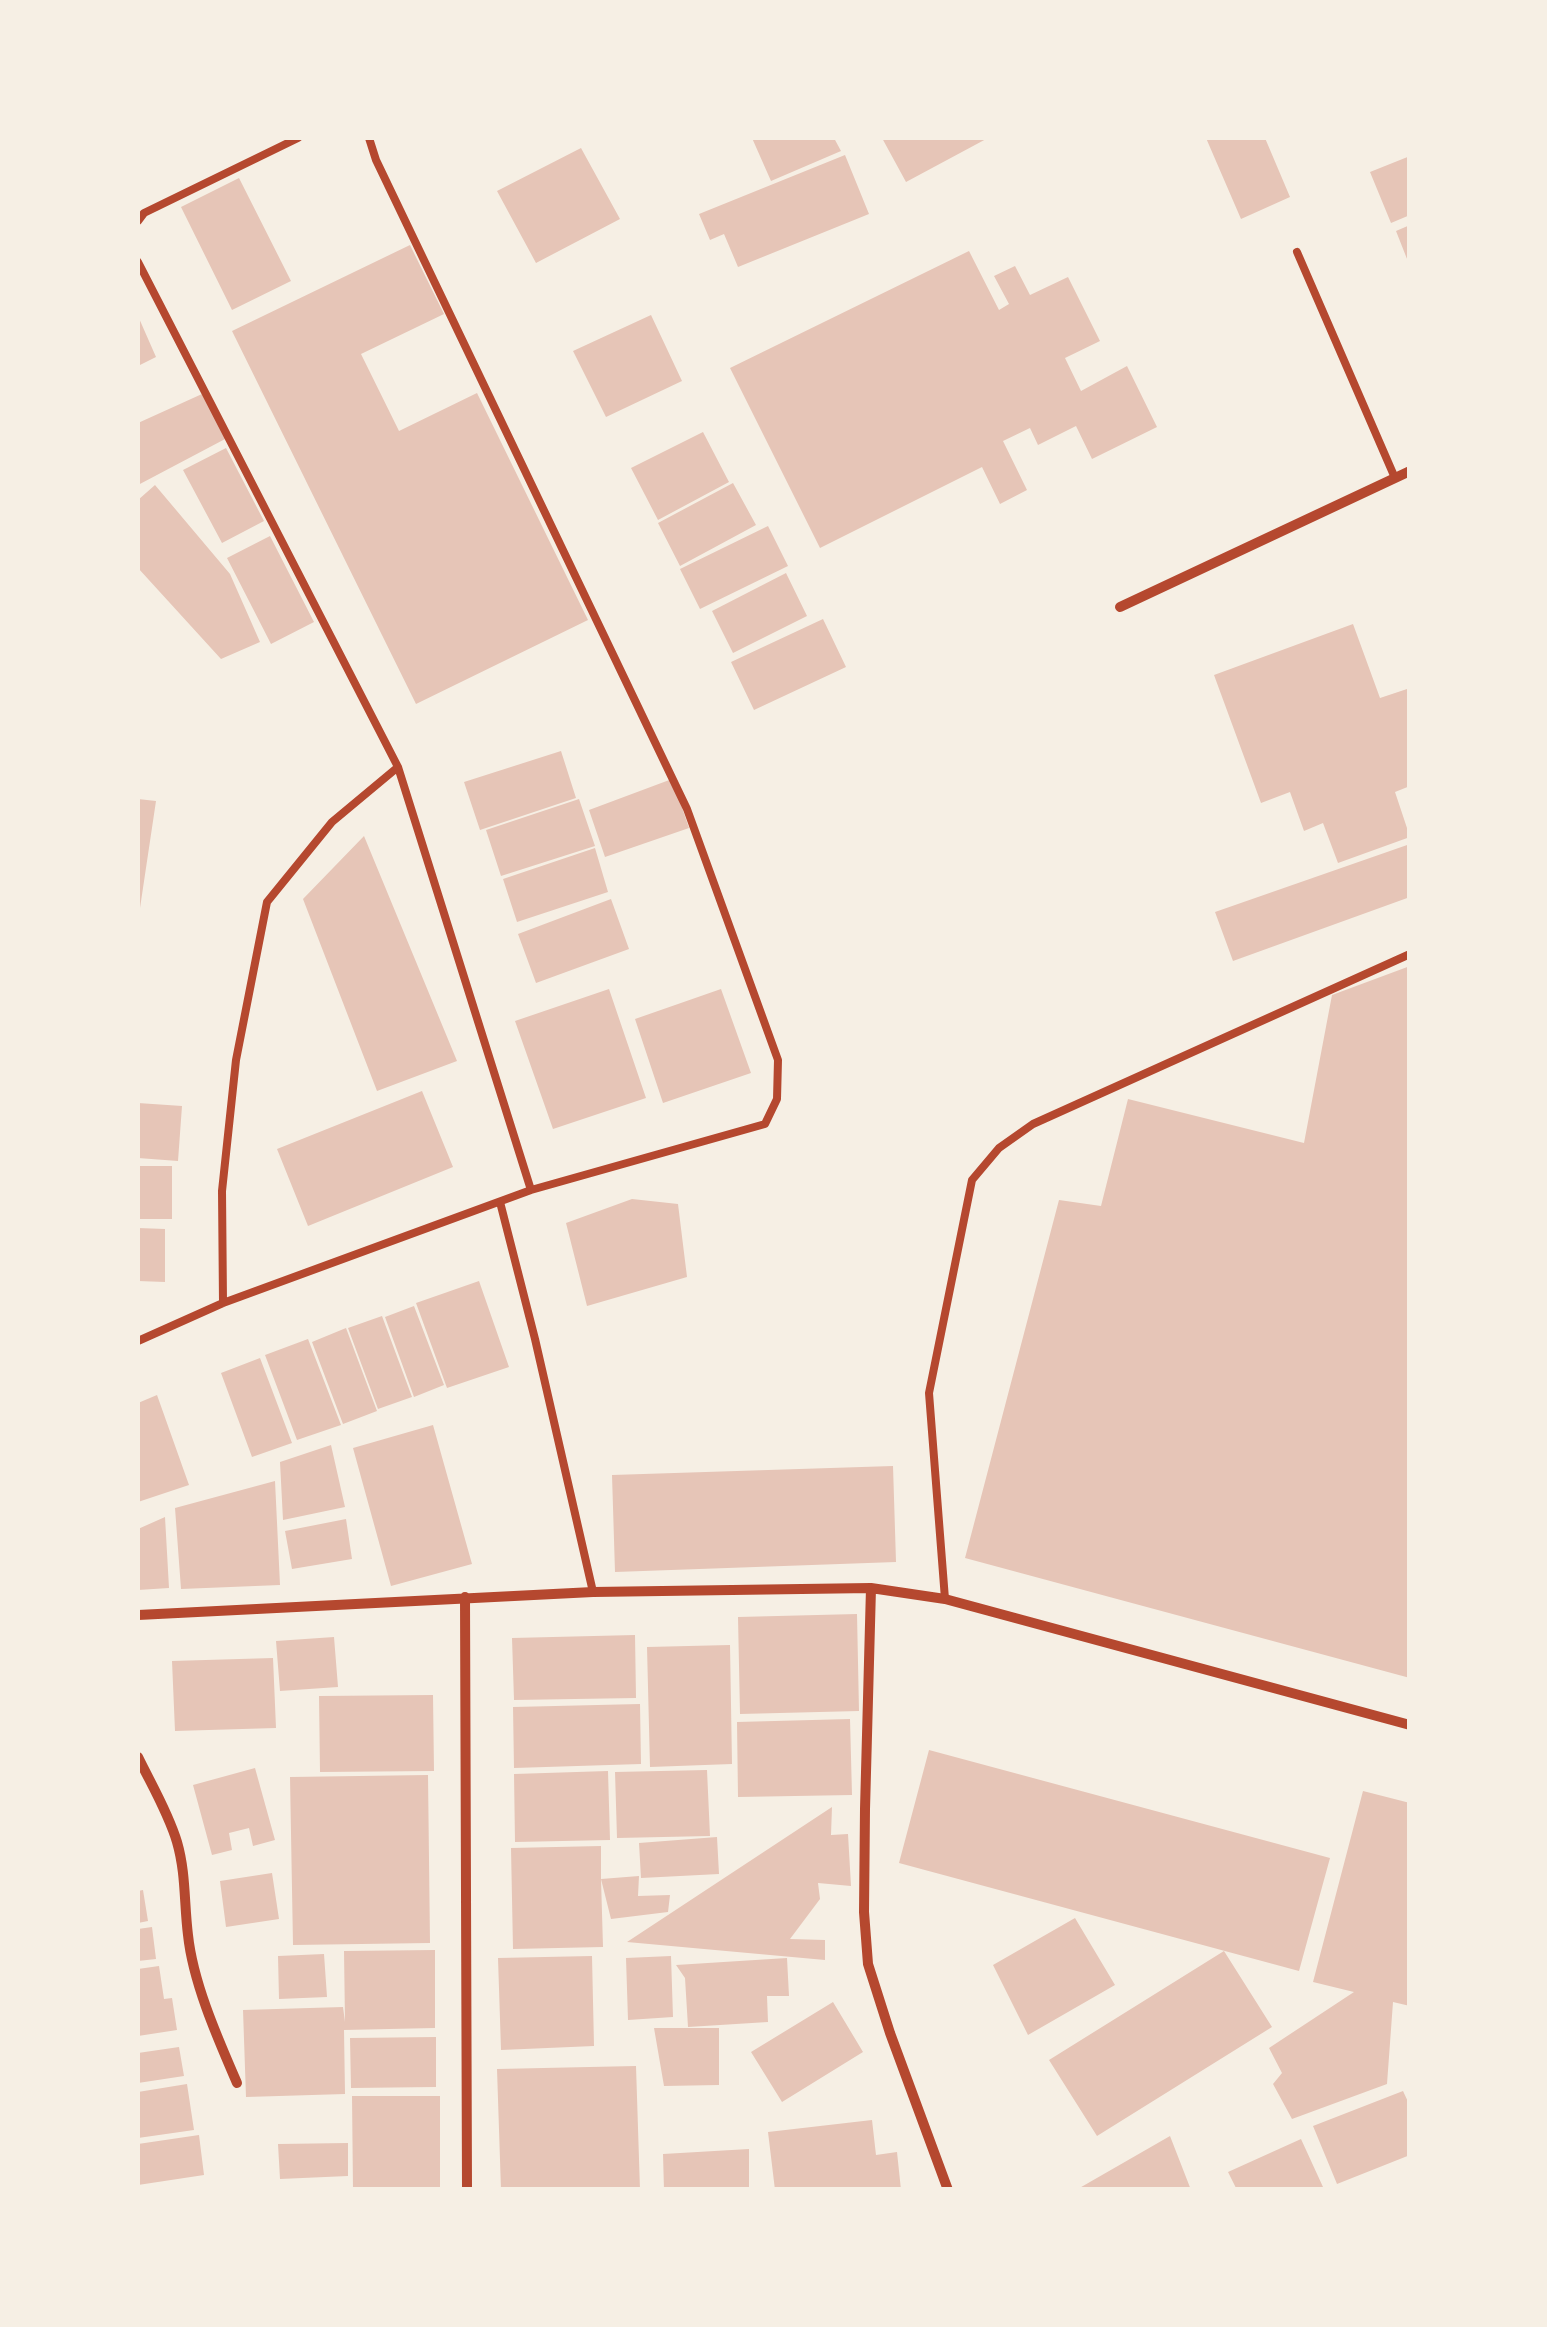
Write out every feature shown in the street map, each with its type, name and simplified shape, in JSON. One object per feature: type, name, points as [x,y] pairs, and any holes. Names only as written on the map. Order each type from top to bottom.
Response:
[{"type":"street","points":[[1120,606],[1410,470]]},
{"type":"street","points":[[871,1588],[864,1912],[868,1964],[948,2190]]},
{"type":"street","points":[[138,1615],[593,1592],[871,1588],[945,1600],[1410,1724]]},
{"type":"street","points":[[465,1597],[467,2190]]},
{"type":"street","points":[[138,1757],[176,1840],[184,1872],[192,1956],[211,2023],[236,2084]]},
{"type":"lane","points":[[138,221],[144,213],[298,138]]},
{"type":"lane","points":[[138,1340],[223,1303],[531,1190],[766,1124],[778,1099],[778,1060],[687,810],[376,160],[369,138]]},
{"type":"lane","points":[[1297,252],[1394,478]]},
{"type":"lane","points":[[138,262],[398,768],[531,1190]]},
{"type":"lane","points":[[223,1303],[222,1191],[236,1060],[267,902],[332,822],[398,768]]},
{"type":"lane","points":[[945,1600],[929,1393],[972,1180],[999,1148],[1033,1124],[1410,954]]},
{"type":"lane","points":[[500,1202],[536,1339],[593,1592]]},
{"type":"building","points":[[752,138],[834,138],[841,151],[771,181]]},
{"type":"building","points":[[882,138],[988,138],[906,182]]},
{"type":"building","points":[[1206,138],[1265,138],[1290,197],[1241,219]]},
{"type":"building","points":[[581,148],[620,219],[536,263],[497,191]]},
{"type":"building","points":[[845,155],[869,214],[738,267],[724,234],[710,240],[699,214]]},
{"type":"building","points":[[1410,156],[1410,215],[1391,223],[1370,172]]},
{"type":"building","points":[[239,178],[291,281],[232,310],[181,207]]},
{"type":"building","points":[[1410,225],[1410,264],[1409,264],[1396,231]]},
{"type":"building","points":[[410,245],[444,314],[361,354],[399,431],[477,393],[588,620],[416,704],[232,331]]},
{"type":"building","points":[[969,251],[999,310],[1009,304],[994,276],[1015,266],[1030,295],[1068,277],[1100,341],[1065,358],[1081,391],[1127,366],[1157,427],[1092,459],[1076,426],[1038,445],[1030,428],[1003,441],[1027,490],[1000,504],[982,467],[820,548],[730,368]]},
{"type":"building","points":[[651,315],[682,381],[606,417],[573,351]]},
{"type":"building","points":[[138,316],[156,357],[138,366]]},
{"type":"building","points":[[202,394],[227,438],[138,485],[138,423]]},
{"type":"building","points":[[703,432],[729,482],[658,520],[631,468]]},
{"type":"building","points":[[226,448],[264,521],[222,543],[183,470]]},
{"type":"building","points":[[733,483],[756,525],[680,566],[658,523]]},
{"type":"building","points":[[155,485],[230,574],[260,642],[221,659],[138,568],[138,500]]},
{"type":"building","points":[[768,526],[788,566],[700,609],[680,569]]},
{"type":"building","points":[[270,536],[314,622],[271,644],[227,558]]},
{"type":"building","points":[[786,573],[807,616],[733,653],[712,611]]},
{"type":"building","points":[[823,619],[846,667],[754,710],[731,662]]},
{"type":"building","points":[[1353,624],[1380,698],[1410,688],[1410,786],[1395,792],[1410,837],[1338,863],[1323,823],[1304,831],[1290,792],[1261,803],[1214,675]]},
{"type":"building","points":[[561,751],[576,798],[480,830],[464,782]]},
{"type":"building","points":[[672,779],[689,828],[605,857],[589,810]]},
{"type":"building","points":[[138,799],[156,801],[140,908],[138,908]]},
{"type":"building","points":[[579,799],[595,846],[501,876],[486,830]]},
{"type":"building","points":[[364,836],[457,1061],[377,1091],[303,899]]},
{"type":"building","points":[[1410,844],[1410,897],[1233,961],[1215,912]]},
{"type":"building","points":[[595,848],[608,892],[517,922],[503,879]]},
{"type":"building","points":[[611,899],[629,949],[536,983],[518,934]]},
{"type":"building","points":[[1410,966],[1410,1678],[965,1558],[1059,1200],[1101,1206],[1128,1099],[1304,1143],[1332,995]]},
{"type":"building","points":[[609,989],[646,1098],[553,1129],[515,1021]]},
{"type":"building","points":[[721,989],[751,1073],[663,1103],[635,1019]]},
{"type":"building","points":[[422,1091],[453,1167],[308,1226],[277,1149]]},
{"type":"building","points":[[138,1103],[182,1106],[178,1161],[138,1158]]},
{"type":"building","points":[[138,1166],[172,1166],[172,1219],[138,1219]]},
{"type":"building","points":[[632,1199],[678,1204],[687,1277],[587,1306],[566,1223]]},
{"type":"building","points":[[138,1228],[165,1229],[165,1282],[138,1281]]},
{"type":"building","points":[[479,1281],[509,1367],[447,1388],[416,1303]]},
{"type":"building","points":[[414,1306],[444,1385],[414,1397],[385,1317]]},
{"type":"building","points":[[382,1316],[412,1397],[378,1409],[348,1328]]},
{"type":"building","points":[[346,1328],[377,1411],[343,1424],[312,1342]]},
{"type":"building","points":[[308,1339],[341,1425],[297,1440],[265,1355]]},
{"type":"building","points":[[260,1358],[292,1443],[252,1457],[221,1373]]},
{"type":"building","points":[[157,1395],[189,1485],[138,1502],[138,1403]]},
{"type":"building","points":[[433,1425],[472,1564],[391,1586],[353,1448]]},
{"type":"building","points":[[331,1445],[345,1507],[283,1520],[280,1462]]},
{"type":"building","points":[[893,1466],[896,1562],[615,1572],[612,1475]]},
{"type":"building","points":[[275,1481],[280,1585],[181,1589],[175,1508]]},
{"type":"building","points":[[165,1517],[169,1588],[138,1590],[138,1529]]},
{"type":"building","points":[[346,1519],[352,1559],[292,1569],[285,1531]]},
{"type":"building","points":[[857,1614],[859,1711],[740,1714],[738,1617]]},
{"type":"building","points":[[635,1635],[636,1698],[514,1700],[512,1638]]},
{"type":"building","points":[[334,1637],[338,1687],[280,1691],[276,1641]]},
{"type":"building","points":[[730,1645],[732,1764],[650,1767],[647,1647]]},
{"type":"building","points":[[273,1658],[276,1728],[175,1731],[172,1661]]},
{"type":"building","points":[[433,1695],[434,1771],[320,1772],[319,1696]]},
{"type":"building","points":[[640,1704],[641,1764],[514,1768],[513,1707]]},
{"type":"building","points":[[850,1719],[852,1795],[738,1797],[737,1722]]},
{"type":"building","points":[[929,1750],[1330,1858],[1299,1971],[899,1863]]},
{"type":"building","points":[[255,1768],[275,1840],[253,1846],[249,1828],[229,1833],[232,1850],[212,1855],[193,1785]]},
{"type":"building","points":[[707,1770],[710,1836],[617,1838],[615,1772]]},
{"type":"building","points":[[608,1771],[610,1840],[515,1842],[514,1774]]},
{"type":"building","points":[[428,1775],[430,1943],[293,1945],[290,1777]]},
{"type":"building","points":[[1363,1791],[1410,1803],[1410,2006],[1393,2002],[1387,2084],[1292,2119],[1273,2084],[1282,2073],[1269,2048],[1354,1992],[1313,1982]]},
{"type":"building","points":[[832,1807],[831,1835],[848,1834],[851,1886],[818,1883],[820,1899],[790,1939],[825,1940],[825,1960],[627,1942]]},
{"type":"building","points":[[717,1837],[719,1874],[641,1878],[639,1843]]},
{"type":"building","points":[[601,1846],[603,1947],[513,1949],[511,1848]]},
{"type":"building","points":[[272,1873],[279,1919],[226,1927],[220,1881]]},
{"type":"building","points":[[639,1876],[638,1896],[670,1895],[668,1912],[611,1919],[601,1879]]},
{"type":"building","points":[[143,1890],[148,1921],[138,1923],[138,1891]]},
{"type":"building","points":[[1075,1918],[1115,1985],[1028,2035],[993,1965]]},
{"type":"building","points":[[152,1927],[156,1959],[138,1961],[138,1929]]},
{"type":"building","points":[[435,1950],[435,2028],[344,2030],[345,2094],[246,2097],[243,2010],[343,2007],[345,2022],[344,1951]]},
{"type":"building","points":[[1224,1951],[1272,2027],[1097,2136],[1049,2060]]},
{"type":"building","points":[[324,1954],[327,1997],[279,1999],[278,1956]]},
{"type":"building","points":[[592,1956],[594,2046],[501,2050],[498,1958]]},
{"type":"building","points":[[671,1956],[673,2017],[628,2020],[626,1958]]},
{"type":"building","points":[[787,1958],[789,1996],[767,1996],[768,2022],[688,2027],[685,1978],[676,1965]]},
{"type":"building","points":[[159,1966],[164,1999],[172,1998],[177,2030],[138,2036],[138,1969]]},
{"type":"building","points":[[833,2002],[863,2052],[782,2102],[751,2052]]},
{"type":"building","points":[[654,2028],[719,2028],[719,2085],[664,2086]]},
{"type":"building","points":[[436,2037],[436,2087],[351,2088],[350,2038]]},
{"type":"building","points":[[179,2047],[184,2076],[138,2083],[138,2053]]},
{"type":"building","points":[[636,2066],[640,2190],[501,2190],[497,2069]]},
{"type":"building","points":[[187,2084],[194,2130],[138,2138],[138,2092]]},
{"type":"building","points":[[1403,2091],[1410,2106],[1410,2155],[1337,2184],[1313,2126]]},
{"type":"building","points":[[352,2096],[440,2096],[440,2190],[353,2190]]},
{"type":"building","points":[[872,2120],[876,2155],[897,2152],[901,2190],[775,2190],[768,2132]]},
{"type":"building","points":[[199,2135],[204,2175],[138,2185],[138,2144]]},
{"type":"building","points":[[1170,2136],[1191,2190],[1076,2190]]},
{"type":"building","points":[[1301,2139],[1323,2187],[1237,2190],[1228,2172]]},
{"type":"building","points":[[348,2143],[348,2176],[280,2179],[278,2144]]},
{"type":"building","points":[[749,2149],[749,2190],[664,2190],[663,2154]]}]
